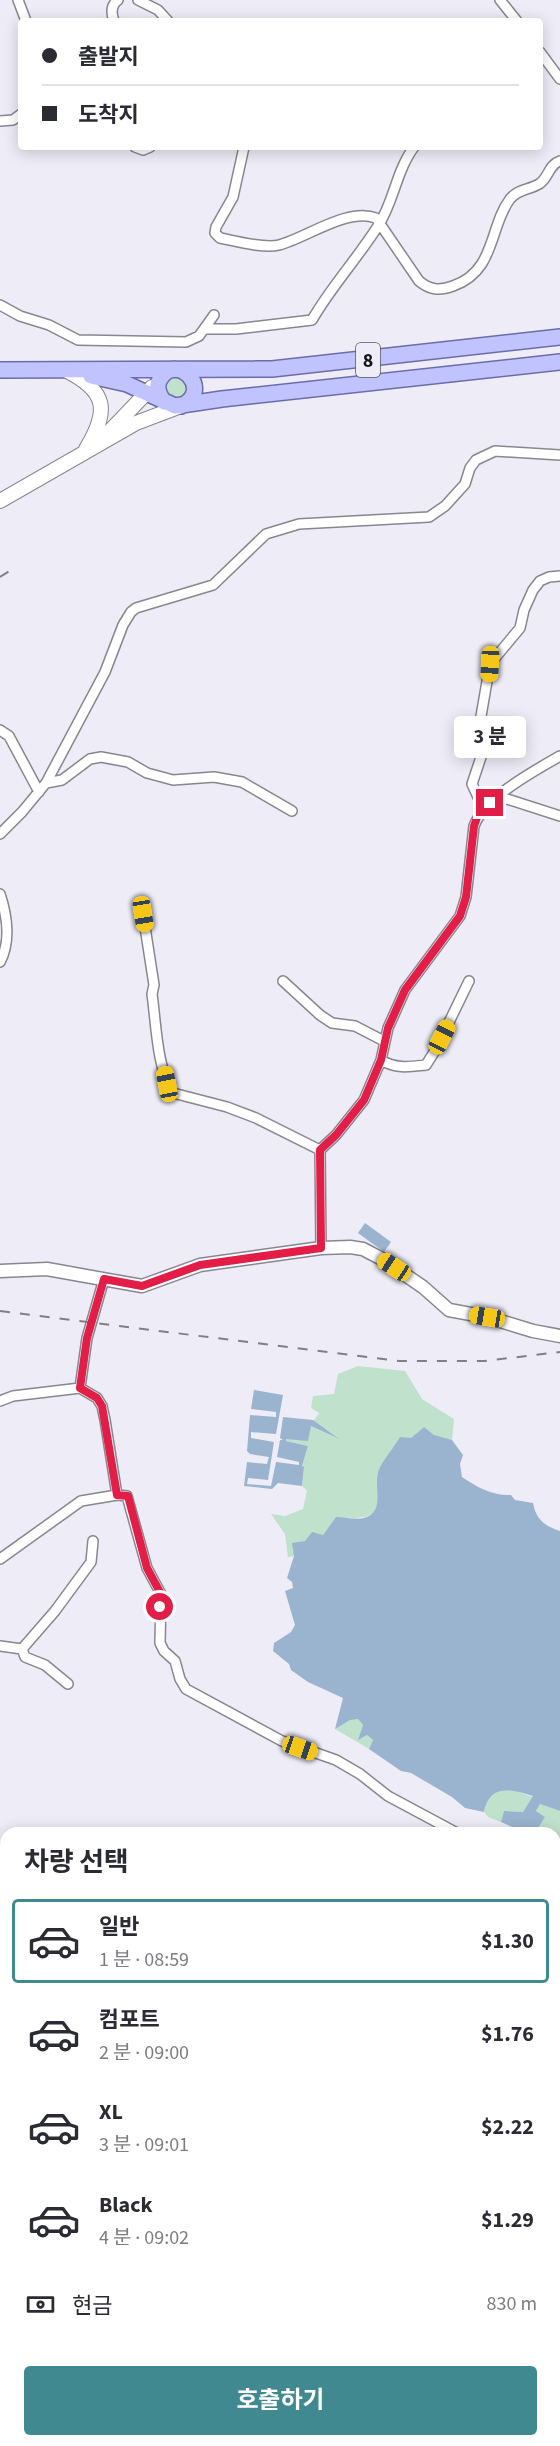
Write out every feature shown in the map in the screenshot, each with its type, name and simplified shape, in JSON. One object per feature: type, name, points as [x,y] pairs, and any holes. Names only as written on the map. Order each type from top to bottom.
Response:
[{"type":"main road","name":"8","points":[[0,370],[272,369],[560,336]]},
{"type":"main road","name":"8","points":[[181,406],[222,399],[560,362]]},
{"type":"main road","points":[[0,501],[136,423],[181,406],[191,399],[195,388],[187,373],[176,369],[164,373],[98,444]]},
{"type":"main road","name":"8","points":[[65,370],[128,384],[164,402]]},
{"type":"main road","points":[[65,370],[88,384],[96,394],[100,405],[101,417],[98,429],[84,452]]},
{"type":"main road","points":[[160,378],[158,390],[164,402],[181,406]]},
{"type":"street","points":[[18,0],[25,18]]},
{"type":"street","points":[[113,18],[114,3],[118,0]]},
{"type":"street","points":[[138,0],[158,10],[165,18]]},
{"type":"street","points":[[500,0],[515,18]]},
{"type":"street","points":[[543,56],[560,79]]},
{"type":"street","points":[[0,121],[13,120],[18,116]]},
{"type":"street","points":[[243,150],[233,197],[216,226],[215,233],[220,238],[279,245],[327,225],[361,215],[376,218],[419,281],[435,290],[446,289],[468,278],[482,264],[511,199],[520,190],[540,183],[552,164],[560,161]]},
{"type":"street","points":[[204,329],[236,329],[312,320],[340,276],[380,224],[404,160],[412,150]]},
{"type":"street","points":[[0,305],[20,316],[49,325],[78,340],[186,342],[199,336],[214,315]]},
{"type":"street","points":[[0,834],[46,783],[105,672],[123,626],[136,608],[213,585],[266,534],[276,530],[299,524],[429,517],[458,492],[465,484],[470,468],[484,455],[495,451],[560,455]]},
{"type":"street","points":[[560,576],[540,581],[524,610],[520,628],[490,664],[480,722],[483,752],[472,784],[478,797],[490,803],[507,799],[560,816]]},
{"type":"street","points":[[0,730],[9,736],[39,792]]},
{"type":"street","points":[[321,1248],[320,1150],[336,1135],[364,1100],[381,1060],[384,1041],[405,990],[460,916],[466,897],[474,826],[478,815],[490,803],[534,771],[560,756]]},
{"type":"street","points":[[46,783],[62,780],[90,759],[101,757],[128,762],[147,772],[173,780],[214,777],[242,782],[292,811]]},
{"type":"street","points":[[0,894],[7,926],[4,954],[0,962]]},
{"type":"street","points":[[143,914],[154,985],[152,994],[160,1048],[167,1084],[172,1093],[227,1107],[256,1118],[320,1150]]},
{"type":"street","points":[[284,981],[320,1015],[332,1023],[355,1026],[384,1041]]},
{"type":"street","points":[[381,1060],[404,1068],[426,1065],[469,981]]},
{"type":"street","points":[[0,1271],[47,1269],[142,1286],[200,1265],[321,1248],[363,1249],[406,1275],[449,1310],[487,1317],[533,1331],[560,1336]]},
{"type":"street","points":[[80,1388],[87,1338],[104,1279]]},
{"type":"street","points":[[0,1401],[13,1396],[80,1388],[97,1398],[102,1406],[117,1495]]},
{"type":"street","points":[[0,1559],[81,1501],[117,1495],[128,1496],[147,1568],[161,1594],[160,1643],[164,1651],[175,1661],[180,1679],[186,1689],[282,1741],[336,1760],[360,1774],[388,1796],[446,1827]]},
{"type":"street","points":[[22,1649],[55,1611],[91,1562],[93,1541]]},
{"type":"street","points":[[0,1646],[22,1649]]},
{"type":"street","points":[[22,1649],[24,1657],[45,1665],[68,1684]]},
{"type":"green space","points":[[176,378],[183,381],[186,388],[183,395],[176,398],[169,395],[166,388],[169,381]]},
{"type":"green space","points":[[358,1366],[405,1371],[422,1399],[454,1419],[452,1440],[434,1436],[424,1427],[411,1438],[400,1438],[379,1469],[378,1501],[374,1512],[363,1517],[336,1517],[323,1535],[294,1556],[288,1557],[285,1534],[271,1514],[285,1516],[303,1509],[307,1491],[302,1486],[304,1468],[302,1466],[308,1446],[286,1441],[285,1438],[311,1426],[338,1439],[313,1422],[319,1413],[311,1408],[313,1396],[334,1394],[338,1374]]},
{"type":"green space","points":[[351,1719],[358,1719],[363,1725],[359,1739],[367,1735],[373,1740],[369,1749],[335,1729]]},
{"type":"green space","points":[[503,1790],[516,1791],[533,1797],[523,1812],[504,1811],[501,1822],[488,1817],[484,1812],[490,1798]]},
{"type":"green space","points":[[540,1804],[560,1811],[560,1827],[539,1827],[545,1817],[536,1811]]},
{"type":"water","points":[[365,1223],[391,1242],[384,1252],[358,1233]]},
{"type":"water","points":[[254,1390],[283,1395],[276,1434],[251,1432],[251,1438],[274,1442],[268,1480],[248,1478],[247,1484],[271,1486],[276,1462],[299,1465],[299,1462],[277,1457],[280,1440],[283,1440],[280,1438],[283,1417],[313,1420],[339,1439],[311,1426],[308,1441],[286,1439],[286,1441],[308,1446],[302,1466],[304,1467],[302,1486],[278,1483],[272,1489],[244,1486],[247,1462],[267,1464],[269,1457],[250,1454],[247,1451],[250,1415],[276,1417],[276,1412],[251,1409]]},
{"type":"water","points":[[424,1427],[434,1435],[452,1440],[463,1455],[460,1464],[462,1477],[491,1492],[511,1495],[515,1500],[533,1503],[542,1521],[549,1527],[560,1531],[560,1811],[540,1804],[536,1811],[545,1817],[539,1827],[512,1827],[501,1822],[504,1811],[523,1812],[533,1796],[502,1791],[491,1797],[484,1812],[465,1808],[452,1797],[411,1773],[401,1771],[369,1749],[373,1740],[367,1735],[358,1740],[363,1725],[358,1719],[350,1720],[335,1729],[343,1698],[308,1682],[291,1670],[289,1664],[273,1651],[274,1643],[291,1632],[295,1625],[285,1591],[293,1588],[292,1582],[287,1578],[294,1556],[292,1543],[305,1541],[312,1532],[323,1535],[336,1517],[361,1519],[371,1515],[377,1504],[377,1475],[381,1465],[400,1437],[411,1438]]},
{"type":"railway","points":[[0,577],[11,570]]},
{"type":"railway","points":[[0,1311],[399,1361],[484,1361],[560,1352]]},
{"type":"route","points":[[160,1607],[161,1594],[147,1568],[128,1496],[117,1495],[102,1406],[97,1398],[80,1388],[87,1338],[104,1279],[142,1286],[200,1265],[321,1248],[320,1150],[336,1135],[364,1100],[381,1060],[388,1028],[405,990],[452,930],[460,916],[466,897],[474,826],[478,815],[490,803]]}]
